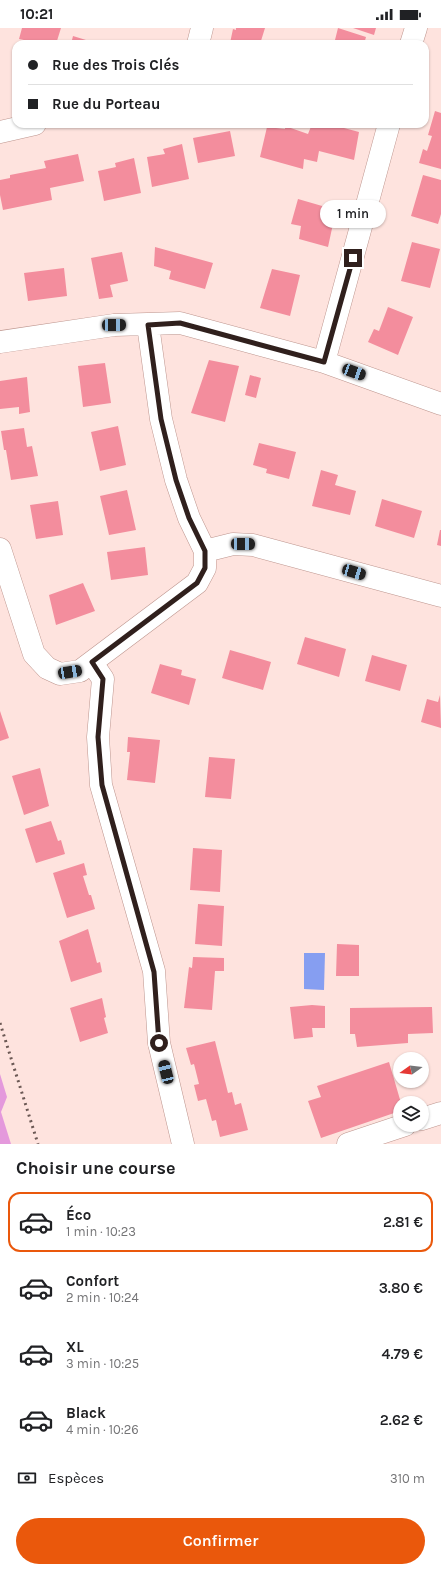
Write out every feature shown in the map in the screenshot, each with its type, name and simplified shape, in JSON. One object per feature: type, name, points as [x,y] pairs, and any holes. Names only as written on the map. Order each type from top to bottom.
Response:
[{"type":"street","points":[[199,40],[202,28]]},
{"type":"street","points":[[412,40],[416,28]]},
{"type":"street","points":[[0,132],[18,128]]},
{"type":"street","points":[[324,362],[388,128]]},
{"type":"street","points":[[0,342],[114,325],[180,323],[324,362],[441,404]]},
{"type":"street","points":[[0,549],[34,654],[47,668],[60,674],[80,671],[197,583],[205,560],[176,480],[161,419],[148,325]]},
{"type":"street","points":[[205,560],[233,544],[253,545],[441,596]]},
{"type":"street","points":[[92,662],[103,679],[98,737],[102,785],[154,972],[159,1043],[183,1144]]},
{"type":"street","points":[[429,1117],[441,1113]]},
{"type":"street","points":[[351,1143],[393,1129]]},
{"type":"shaded area","points":[[0,1074],[7,1097],[1,1112],[11,1144],[0,1144]]},
{"type":"water","points":[[304,953],[325,953],[324,990],[304,989]]},
{"type":"building","points":[[22,28],[61,28],[57,40],[19,39]]},
{"type":"building","points":[[236,28],[265,28],[261,40],[231,40],[233,29],[236,30]]},
{"type":"building","points":[[338,28],[366,37],[365,40],[335,40]]},
{"type":"building","points":[[353,28],[376,28],[374,35]]},
{"type":"building","points":[[73,36],[86,40],[72,40]]},
{"type":"building","points":[[435,111],[441,113],[441,169],[419,163],[423,149],[427,151],[432,136],[428,135]]},
{"type":"building","points":[[267,128],[291,128],[308,134],[310,128],[344,128],[359,132],[354,160],[319,151],[317,162],[304,159],[303,169],[260,157]]},
{"type":"building","points":[[230,131],[235,156],[198,163],[193,138]]},
{"type":"building","points":[[182,144],[189,179],[152,187],[147,157],[165,154],[163,149]]},
{"type":"building","points":[[78,154],[84,181],[50,188],[52,200],[3,210],[0,195],[0,180],[10,178],[10,175],[46,168],[44,161]]},
{"type":"building","points":[[134,158],[141,193],[104,201],[98,171],[116,167],[115,163]]},
{"type":"building","points":[[423,175],[441,180],[441,214],[438,224],[411,216]]},
{"type":"building","points":[[298,199],[336,210],[328,247],[299,239],[301,226],[291,224]]},
{"type":"building","points":[[412,242],[440,249],[430,288],[401,281]]},
{"type":"building","points":[[155,247],[213,263],[205,289],[169,279],[171,271],[154,266]]},
{"type":"building","points":[[122,252],[128,281],[110,285],[113,297],[99,299],[91,258]]},
{"type":"building","points":[[64,268],[67,296],[28,301],[24,273]]},
{"type":"building","points":[[272,269],[300,275],[290,316],[260,308]]},
{"type":"building","points":[[388,307],[413,317],[398,355],[368,342],[374,329],[379,331]]},
{"type":"building","points":[[209,360],[239,366],[225,422],[191,413]]},
{"type":"building","points":[[105,363],[111,403],[83,407],[78,366]]},
{"type":"building","points":[[250,375],[261,378],[256,398],[245,395]]},
{"type":"building","points":[[27,377],[30,412],[19,414],[19,407],[0,409],[0,381]]},
{"type":"building","points":[[118,426],[126,465],[100,471],[91,432]]},
{"type":"building","points":[[24,428],[27,447],[32,446],[38,476],[11,480],[1,431]]},
{"type":"building","points":[[259,443],[296,452],[289,479],[266,473],[267,469],[253,465]]},
{"type":"building","points":[[321,470],[338,475],[335,485],[356,491],[350,515],[312,506]]},
{"type":"building","points":[[127,490],[136,530],[109,535],[100,496]]},
{"type":"building","points":[[382,499],[422,511],[414,538],[375,526]]},
{"type":"building","points":[[58,501],[63,535],[36,539],[30,505]]},
{"type":"building","points":[[441,530],[441,546],[437,545]]},
{"type":"building","points":[[145,547],[148,575],[111,580],[107,552]]},
{"type":"building","points":[[83,583],[95,611],[56,625],[49,595]]},
{"type":"building","points":[[305,637],[346,649],[339,677],[297,664]]},
{"type":"building","points":[[230,650],[271,662],[263,690],[222,678]]},
{"type":"building","points":[[372,655],[407,665],[400,691],[365,681]]},
{"type":"building","points":[[160,664],[182,670],[181,675],[196,679],[189,705],[151,693]]},
{"type":"building","points":[[440,695],[441,728],[421,722],[427,699],[438,702]]},
{"type":"building","points":[[0,711],[9,738],[0,741]]},
{"type":"building","points":[[128,737],[160,740],[155,783],[127,780],[130,752],[127,752]]},
{"type":"building","points":[[209,757],[235,759],[231,799],[205,797]]},
{"type":"building","points":[[40,768],[49,806],[24,815],[12,776]]},
{"type":"building","points":[[51,821],[58,841],[61,840],[65,854],[36,863],[25,829]]},
{"type":"building","points":[[193,848],[222,850],[220,892],[190,890]]},
{"type":"building","points":[[84,863],[87,875],[83,876],[95,909],[67,918],[53,873]]},
{"type":"building","points":[[198,904],[224,906],[222,946],[195,944]]},
{"type":"building","points":[[88,929],[97,963],[100,962],[102,972],[71,982],[59,941]]},
{"type":"building","points":[[337,944],[359,945],[359,976],[336,976]]},
{"type":"building","points":[[193,957],[224,958],[224,971],[215,971],[212,1010],[184,1008],[189,967],[192,968]]},
{"type":"building","points":[[102,998],[106,1017],[104,1018],[108,1033],[80,1042],[70,1008]]},
{"type":"building","points":[[312,1005],[325,1006],[325,1028],[312,1028],[313,1037],[294,1039],[290,1007]]},
{"type":"building","points":[[432,1007],[433,1033],[408,1034],[408,1043],[357,1047],[355,1034],[350,1034],[350,1008]]},
{"type":"building","points":[[215,1041],[228,1093],[232,1092],[235,1105],[241,1103],[248,1130],[220,1137],[216,1120],[212,1121],[206,1099],[198,1101],[194,1085],[199,1084],[194,1064],[191,1065],[186,1048]]},
{"type":"building","points":[[389,1062],[393,1076],[393,1088],[397,1088],[399,1096],[393,1096],[393,1113],[321,1138],[308,1101],[321,1097],[317,1086]]},
{"type":"railway","points":[[0,1023],[38,1144]]},
{"type":"route","points":[[159,1043],[154,972],[102,785],[98,737],[103,679],[92,662],[197,583],[205,568],[205,551],[189,518],[176,480],[161,419],[148,325],[180,323],[324,362],[353,258]]}]
